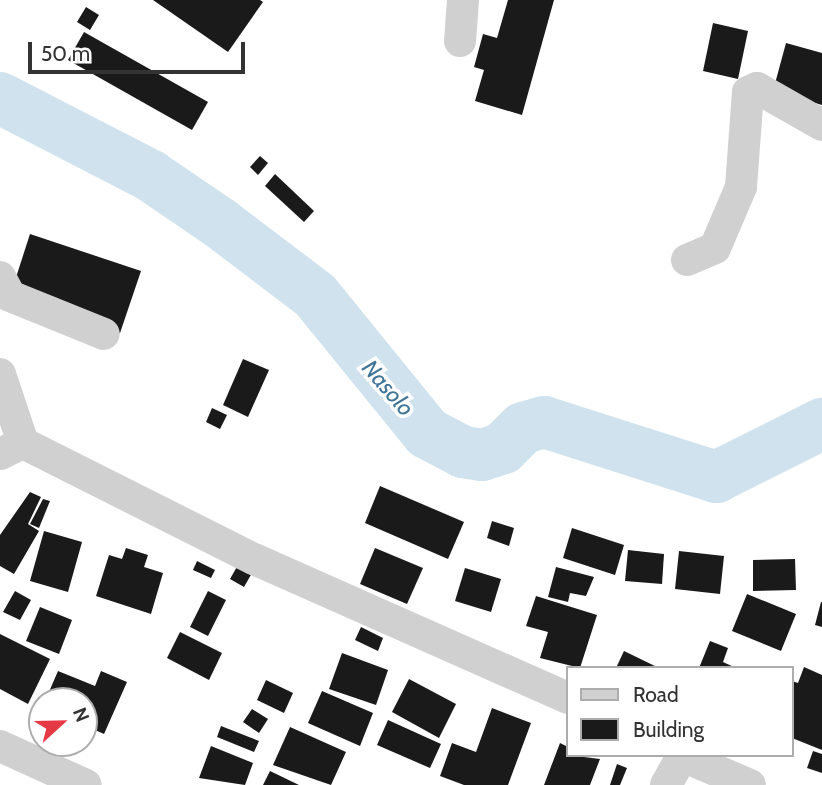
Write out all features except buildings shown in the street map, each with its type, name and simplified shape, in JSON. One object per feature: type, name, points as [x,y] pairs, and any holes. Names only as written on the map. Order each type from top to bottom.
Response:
[{"type":"street","points":[[460,41],[463,0]]},
{"type":"street","points":[[687,260],[715,247],[741,187],[748,92],[757,88],[822,125]]},
{"type":"street","points":[[0,277],[10,296],[104,334]]},
{"type":"street","points":[[0,374],[11,449],[566,697]]},
{"type":"street","points":[[0,746],[86,785]]},
{"type":"street","points":[[666,785],[680,757]]},
{"type":"street","points":[[683,757],[750,785]]},
{"type":"waterway","name":"Nasolo","points":[[0,98],[151,176],[220,223],[315,295],[427,433],[463,452],[482,455],[503,448],[523,428],[544,422],[716,477],[822,424]]}]
